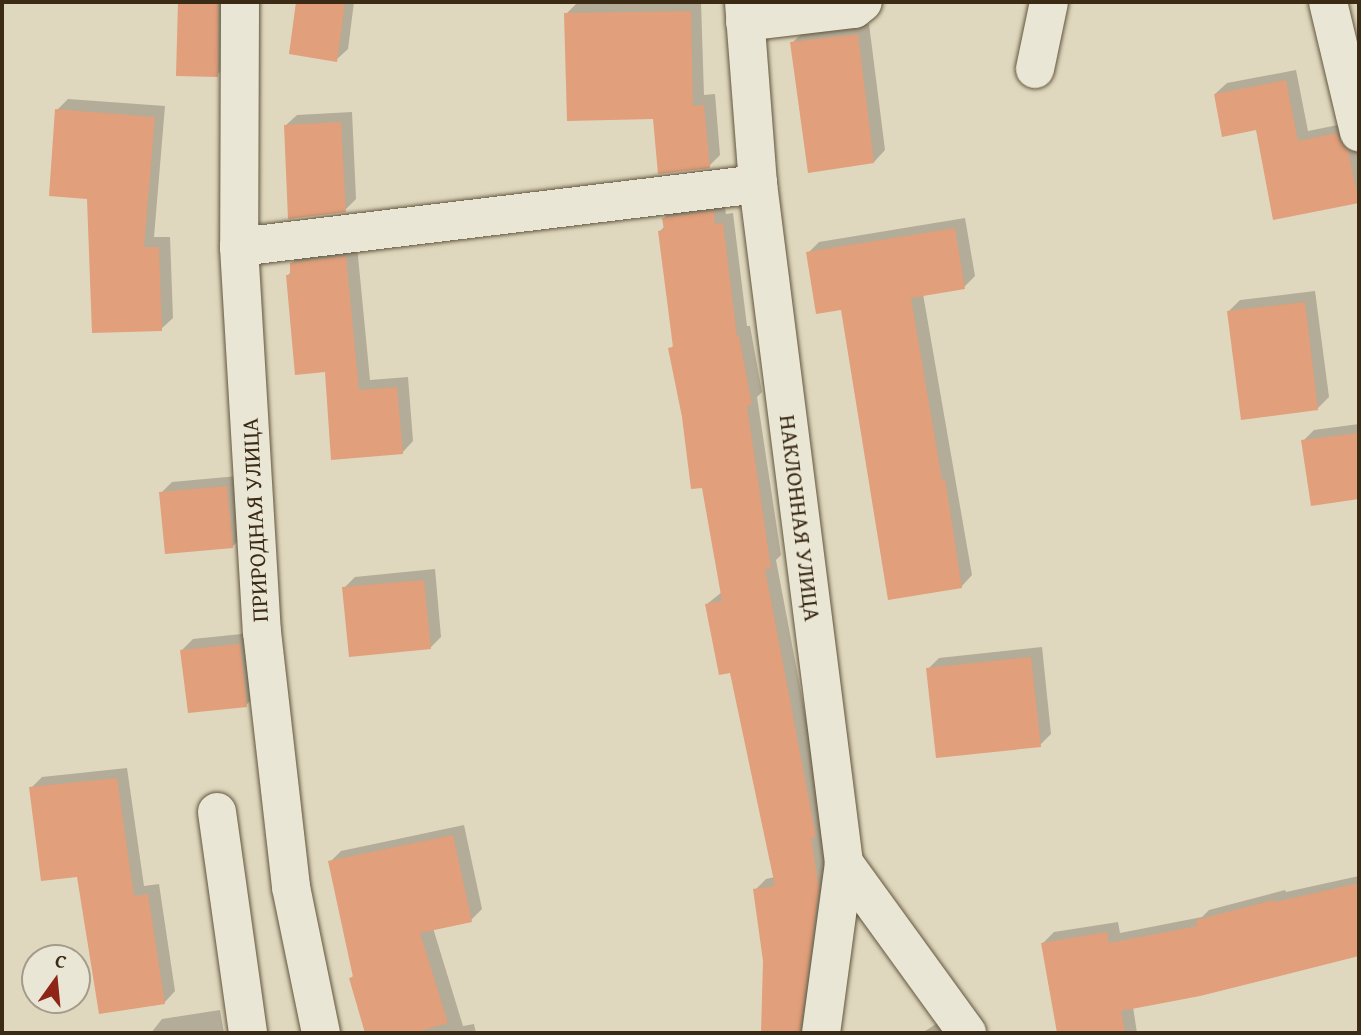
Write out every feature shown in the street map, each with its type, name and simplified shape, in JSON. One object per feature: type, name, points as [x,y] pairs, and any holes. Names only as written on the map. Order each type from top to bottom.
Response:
[{"type":"street","name":"ПРИРОДНАЯ УЛИЦА","points":[[240,2],[239,247],[263,646],[291,887],[321,1033]]},
{"type":"street","points":[[745,12],[854,9],[863,2]]},
{"type":"street","points":[[1035,69],[1049,2]]},
{"type":"street","points":[[1328,2],[1359,132]]},
{"type":"street","name":"НАКЛОННАЯ УЛИЦА","points":[[745,12],[758,184],[844,863],[821,1033]]},
{"type":"street","points":[[239,247],[758,184]]},
{"type":"street","points":[[217,812],[248,1033]]},
{"type":"street","points":[[844,863],[967,1033]]},
{"type":"building","points":[[178,2],[218,2],[218,77],[176,76]]},
{"type":"building","points":[[296,2],[345,2],[337,62],[289,54]]},
{"type":"building","points":[[691,11],[693,106],[704,105],[710,168],[658,174],[653,119],[567,121],[564,13]]},
{"type":"building","points":[[858,34],[874,163],[808,173],[790,42]]},
{"type":"building","points":[[1286,80],[1298,141],[1337,133],[1348,150],[1359,203],[1273,220],[1256,130],[1222,137],[1214,94]]},
{"type":"building","points":[[55,109],[155,117],[144,247],[159,247],[162,331],[92,333],[87,199],[49,196]]},
{"type":"building","points":[[341,122],[346,212],[288,219],[284,125]]},
{"type":"building","points":[[714,211],[715,224],[723,223],[737,336],[752,405],[747,406],[771,568],[765,569],[816,837],[811,838],[819,888],[800,1033],[761,1033],[763,961],[753,889],[775,886],[730,673],[719,675],[705,604],[722,601],[702,488],[691,489],[682,417],[668,348],[673,347],[658,231],[664,230],[662,218]]},
{"type":"building","points":[[955,228],[965,289],[911,298],[942,480],[945,479],[962,588],[888,600],[841,310],[816,314],[806,252]]},
{"type":"building","points":[[346,256],[359,390],[397,387],[403,454],[331,460],[325,372],[295,375],[286,275],[290,275],[290,263]]},
{"type":"building","points":[[1305,302],[1318,410],[1241,420],[1227,311]]},
{"type":"building","points":[[1359,433],[1359,499],[1311,506],[1301,440]]},
{"type":"building","points":[[227,486],[233,548],[165,554],[159,492]]},
{"type":"building","points":[[424,580],[431,649],[349,657],[342,587]]},
{"type":"building","points":[[240,644],[247,707],[188,713],[180,650]]},
{"type":"building","points":[[1031,657],[1041,747],[936,758],[926,668]]},
{"type":"building","points":[[117,778],[134,896],[148,894],[165,1004],[99,1014],[91,964],[91,944],[88,944],[77,877],[41,881],[29,787]]},
{"type":"building","points":[[453,835],[472,922],[420,933],[448,1023],[414,1033],[365,1033],[349,978],[353,977],[328,861]]},
{"type":"building","points":[[1359,883],[1359,956],[1200,996],[1121,1011],[1125,1033],[1057,1033],[1041,943],[1107,932],[1109,943],[1197,926],[1196,920],[1274,900],[1275,902]]}]
